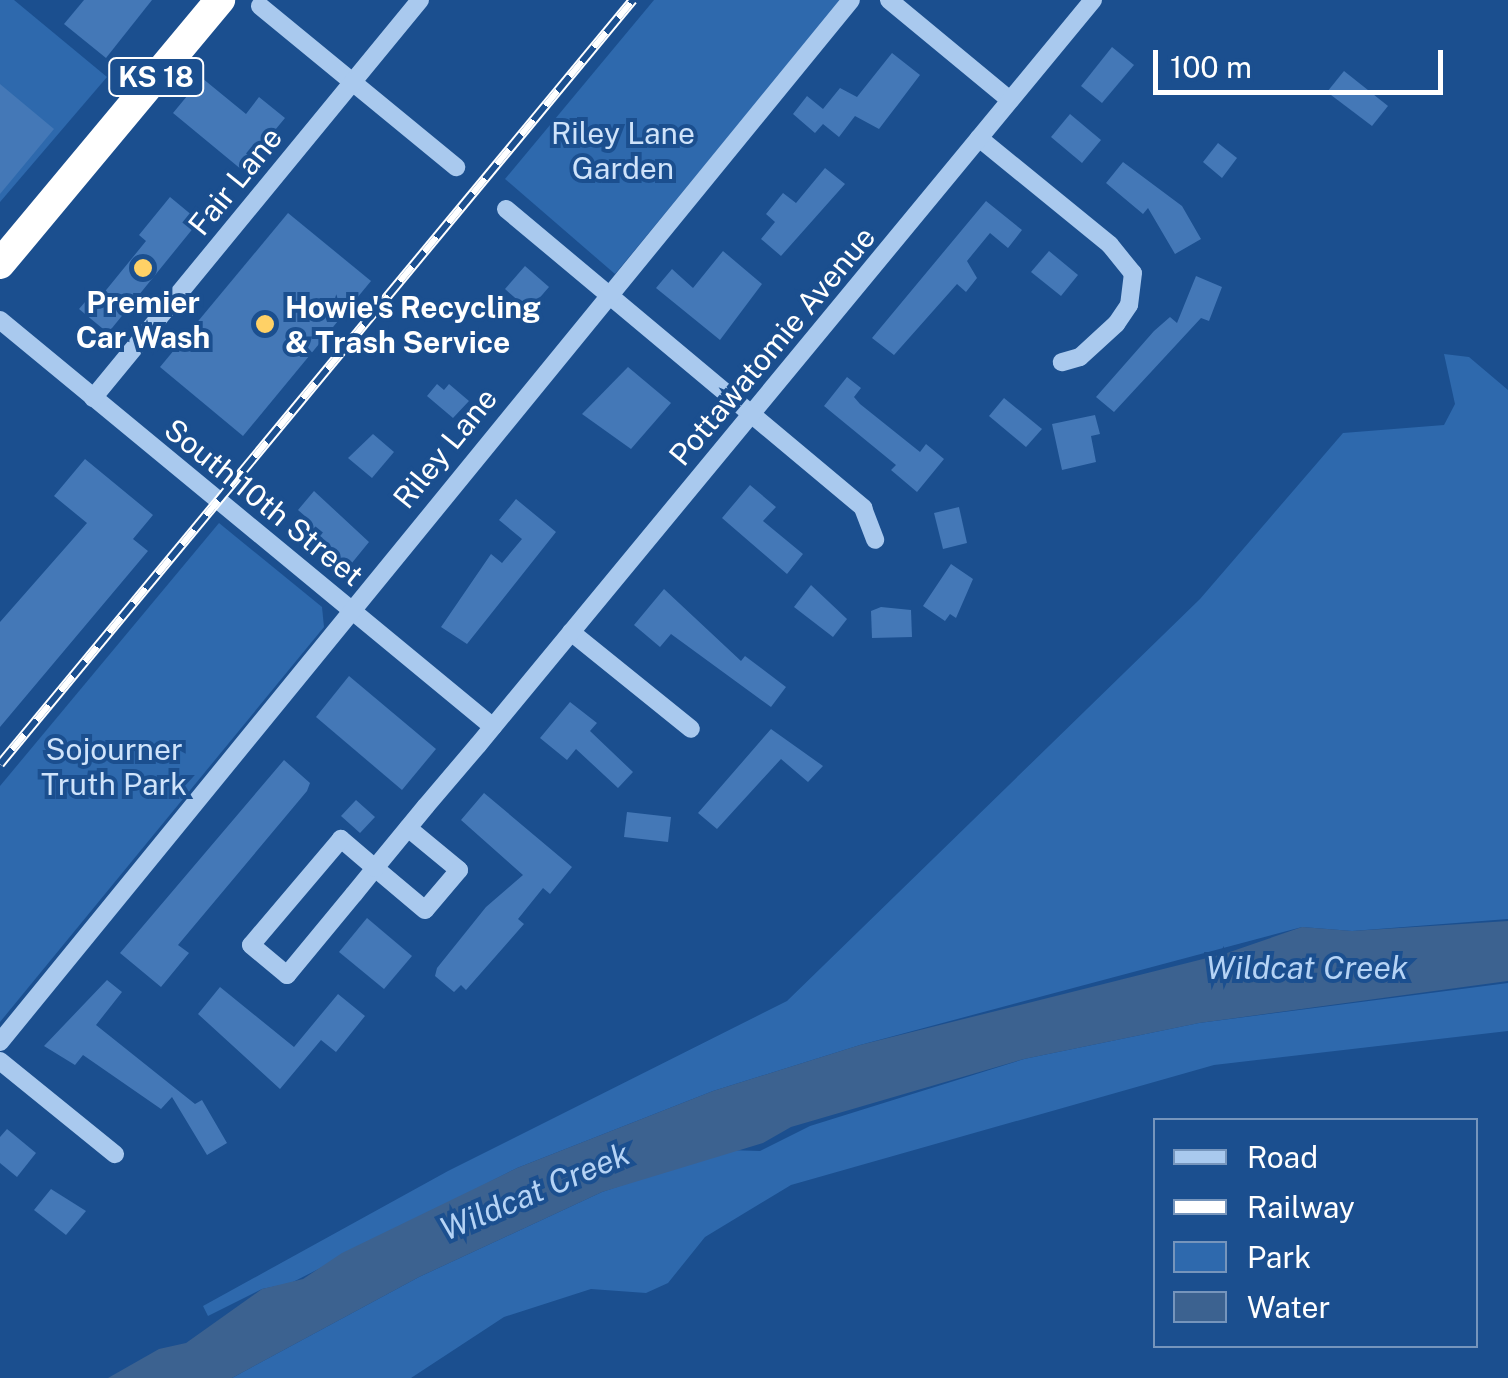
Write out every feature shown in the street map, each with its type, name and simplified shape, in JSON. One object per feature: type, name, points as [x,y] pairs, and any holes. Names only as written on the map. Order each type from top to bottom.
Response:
[{"type":"highway","name":"KS 18","points":[[0,264],[220,0]]},
{"type":"street","name":"Fair Lane","points":[[94,398],[420,0]]},
{"type":"street","name":"Riley Lane","points":[[352,610],[851,0]]},
{"type":"street","points":[[889,0],[1010,100]]},
{"type":"street","name":"Pottawatomie Avenue","points":[[375,868],[1093,0]]},
{"type":"street","points":[[260,6],[456,167]]},
{"type":"street","points":[[979,138],[1110,245],[1133,272],[1128,305],[1116,324],[1080,357],[1062,362]]},
{"type":"street","points":[[506,209],[863,508],[876,540]]},
{"type":"street","name":"South 10th Street","points":[[0,320],[492,726]]},
{"type":"street","points":[[0,1042],[352,610]]},
{"type":"street","points":[[571,632],[691,729]]},
{"type":"street","points":[[375,868],[286,975],[251,945],[341,838],[425,910],[459,870],[408,828]]},
{"type":"street","points":[[0,1062],[115,1154]]},
{"type":"green space","points":[[0,0],[14,0],[107,77],[0,202]]},
{"type":"green space","name":"Riley Lane Garden","points":[[654,0],[841,0],[615,274],[505,179]]},
{"type":"green space","points":[[1444,354],[1469,357],[1508,390],[1508,919],[1352,931],[1302,927],[860,1045],[713,1091],[517,1168],[291,1283],[262,1289],[208,1316],[203,1306],[448,1171],[787,1001],[1200,599],[1343,433],[1444,425],[1455,404]]},
{"type":"green space","name":"Sojourner Truth Park","points":[[219,523],[322,607],[324,627],[0,1022],[0,786]]},
{"type":"green space","points":[[1508,983],[1508,1031],[1214,1065],[791,1185],[705,1237],[668,1283],[646,1293],[591,1289],[504,1317],[411,1378],[232,1378],[419,1277],[602,1192],[727,1150],[760,1151],[810,1126],[1024,1059],[1199,1023]]},
{"type":"water","name":"Wildcat Creek","points":[[1508,921],[1508,981],[1199,1023],[1024,1059],[791,1127],[763,1143],[602,1192],[419,1277],[232,1378],[108,1378],[159,1349],[186,1343],[262,1289],[303,1279],[342,1253],[517,1168],[713,1091],[860,1045],[1227,953],[1302,927],[1352,931]]},
{"type":"building","points":[[84,0],[152,0],[106,58],[64,24]]},
{"type":"building","points":[[1112,47],[1134,65],[1102,103],[1081,86]]},
{"type":"building","points":[[892,53],[920,75],[879,129],[855,116],[839,137],[823,124],[815,133],[793,114],[807,96],[823,109],[840,88],[857,97]]},
{"type":"building","points":[[1344,71],[1388,106],[1372,126],[1327,92]]},
{"type":"building","points":[[202,78],[246,114],[259,97],[285,118],[242,170],[173,113]]},
{"type":"building","points":[[0,84],[54,129],[0,194]]},
{"type":"building","points":[[1070,114],[1101,140],[1082,163],[1051,137]]},
{"type":"building","points":[[1218,143],[1237,158],[1222,178],[1203,162]]},
{"type":"building","points":[[1123,162],[1182,206],[1201,239],[1175,254],[1148,208],[1143,214],[1106,183]]},
{"type":"building","points":[[825,168],[845,184],[781,256],[761,239],[775,222],[766,214],[783,193],[796,203]]},
{"type":"building","name":"Premier Car Wash","points":[[170,197],[199,221],[108,333],[79,309],[91,295],[98,300],[146,241],[139,235]]},
{"type":"building","points":[[986,201],[1022,230],[1008,248],[990,233],[967,261],[977,278],[966,292],[957,284],[894,355],[872,338]]},
{"type":"building","name":"Howie's Recycling & Trash Service","points":[[288,213],[371,281],[243,436],[160,367]]},
{"type":"building","points":[[723,251],[762,284],[720,340],[656,288],[672,269],[693,288]]},
{"type":"building","points":[[1049,251],[1078,275],[1061,296],[1031,272]]},
{"type":"building","points":[[525,266],[549,287],[529,310],[505,289]]},
{"type":"building","points":[[1196,276],[1222,287],[1209,321],[1201,318],[1114,412],[1096,397],[1154,331],[1170,317],[1177,323]]},
{"type":"building","points":[[628,367],[671,403],[631,449],[582,414]]},
{"type":"building","points":[[847,377],[861,388],[854,397],[860,404],[920,452],[926,444],[944,459],[917,492],[891,470],[896,465],[824,406]]},
{"type":"building","points":[[437,384],[444,390],[449,384],[469,401],[453,418],[427,396]]},
{"type":"building","points":[[1004,398],[1042,429],[1026,447],[989,416]]},
{"type":"building","points":[[1095,415],[1100,434],[1091,436],[1096,462],[1062,470],[1052,424]]},
{"type":"building","points":[[373,434],[394,452],[372,478],[348,458]]},
{"type":"building","points":[[85,459],[153,515],[133,539],[148,551],[0,727],[0,622],[87,523],[54,496]]},
{"type":"building","points":[[750,485],[776,507],[763,521],[803,554],[787,574],[722,518]]},
{"type":"building","points":[[314,491],[369,542],[347,569],[300,525],[306,517],[298,510]]},
{"type":"building","points":[[516,499],[556,532],[467,644],[441,627],[491,554],[502,563],[522,539],[499,520]]},
{"type":"building","points":[[959,507],[967,543],[943,549],[934,513]]},
{"type":"building","points":[[951,564],[973,579],[956,618],[950,614],[945,621],[923,606]]},
{"type":"building","points":[[811,585],[847,619],[833,637],[794,607]]},
{"type":"building","points":[[664,589],[741,661],[745,656],[786,687],[771,707],[671,634],[660,647],[634,625]]},
{"type":"building","points":[[881,607],[911,610],[912,637],[872,638],[871,611]]},
{"type":"building","points":[[349,676],[436,749],[402,790],[316,717]]},
{"type":"building","points":[[570,702],[597,723],[590,731],[633,772],[618,788],[576,749],[567,760],[540,738]]},
{"type":"building","points":[[771,729],[823,766],[808,782],[781,759],[717,829],[698,813]]},
{"type":"building","points":[[284,760],[310,783],[307,791],[178,945],[189,953],[161,987],[120,953]]},
{"type":"building","points":[[484,793],[572,867],[550,894],[543,888],[518,919],[524,924],[466,990],[461,985],[454,992],[435,976],[437,968],[486,907],[523,875],[461,820]]},
{"type":"building","points":[[356,800],[375,817],[360,833],[341,816]]},
{"type":"building","points":[[627,812],[671,817],[668,842],[624,837]]},
{"type":"building","points":[[367,918],[412,956],[384,989],[339,952]]},
{"type":"building","points":[[107,980],[122,992],[96,1025],[195,1104],[202,1100],[227,1143],[207,1155],[172,1097],[161,1109],[83,1055],[75,1065],[44,1046]]},
{"type":"building","points":[[220,987],[294,1047],[338,994],[365,1016],[336,1052],[321,1040],[280,1089],[198,1014]]},
{"type":"building","points":[[7,1129],[36,1153],[17,1177],[0,1163],[0,1137]]},
{"type":"building","points":[[51,1189],[86,1211],[66,1235],[34,1210]]},
{"type":"railway","points":[[0,764],[633,0]]},
{"type":"place","name":"Premier Car Wash","points":[[143,268]]},
{"type":"place","name":"Howie's Recycling & Trash Service","points":[[265,324]]}]
